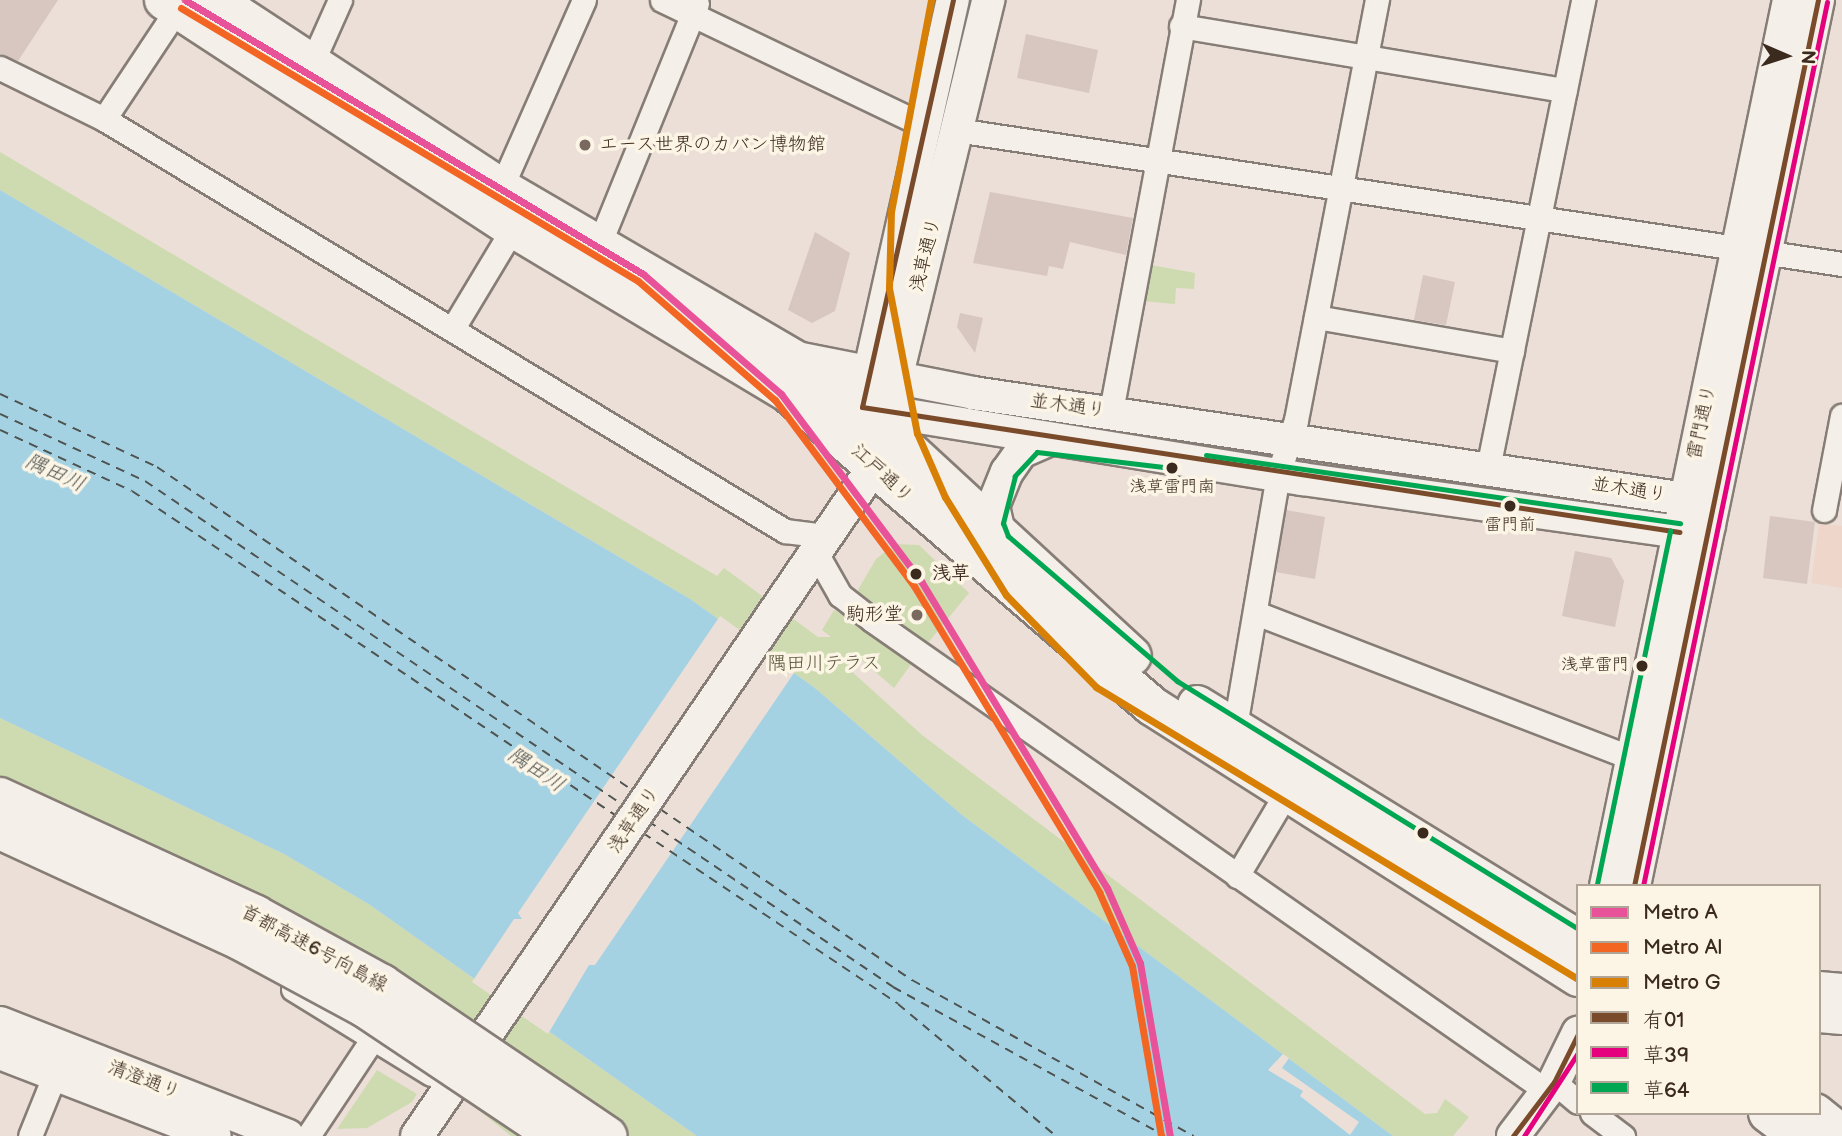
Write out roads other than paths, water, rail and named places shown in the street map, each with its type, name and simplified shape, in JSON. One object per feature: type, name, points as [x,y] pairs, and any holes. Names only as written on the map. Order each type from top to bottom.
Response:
[{"type":"highway","name":"江戸通り","points":[[215,0],[305,77],[513,228],[787,392],[865,456],[1086,654],[1232,744],[1576,938]]},
{"type":"highway","name":"江戸通り","points":[[171,4],[501,188],[781,352],[881,401],[1001,541],[1101,632],[1232,744],[1285,795],[1576,976]]},
{"type":"highway","points":[[787,392],[881,401]]},
{"type":"highway","points":[[0,781],[115,842],[244,960]]},
{"type":"highway","name":"首都高速6号向島線","points":[[0,797],[256,915],[383,984],[607,1136]]},
{"type":"highway","name":"首都高速6号向島線","points":[[0,830],[241,941],[365,1008],[556,1136]]},
{"type":"highway","points":[[1771,1115],[1798,1136]]},
{"type":"highway","points":[[1817,1115],[1842,1135]]},
{"type":"street","points":[[305,77],[340,0]]},
{"type":"street","points":[[501,188],[584,0]]},
{"type":"street","points":[[663,0],[695,7],[923,125]]},
{"type":"street","name":"浅草通り","points":[[881,401],[923,125],[953,0]]},
{"type":"street","name":"浅草通り","points":[[417,1136],[457,1082],[847,502],[865,456],[881,401],[956,130],[988,0]]},
{"type":"street","points":[[1111,411],[1188,0]]},
{"type":"street","points":[[1232,744],[1278,475],[1290,440],[1316,317],[1377,0]]},
{"type":"street","points":[[1488,468],[1583,0]]},
{"type":"street","name":"雷門通り","points":[[1634,884],[1709,525],[1789,0]]},
{"type":"street","name":"雷門通り","points":[[1606,884],[1686,499],[1818,0]]},
{"type":"street","points":[[104,119],[171,4]]},
{"type":"street","points":[[598,247],[695,7]]},
{"type":"street","points":[[1181,26],[1565,90]]},
{"type":"street","points":[[0,68],[104,119],[785,531],[820,544],[847,602],[1237,876],[1551,1087],[1576,1101]]},
{"type":"street","points":[[956,130],[1158,157],[1539,219],[1842,264]]},
{"type":"street","points":[[453,328],[513,228]]},
{"type":"street","points":[[1316,317],[1512,351]]},
{"type":"street","points":[[1001,541],[993,506],[1007,472],[1033,437],[1003,414],[1020,400]]},
{"type":"street","name":"並木通り","points":[[1020,400],[1111,411],[1686,499],[1709,525],[1679,532],[1278,475],[1033,437],[881,401],[1020,400]]},
{"type":"street","points":[[1824,510],[1842,416]]},
{"type":"street","points":[[1256,613],[1632,758]]},
{"type":"street","points":[[1237,876],[1285,795]]},
{"type":"street","points":[[0,851],[150,909],[244,960],[373,1038],[457,1082]]},
{"type":"street","points":[[1821,988],[1842,990]]},
{"type":"street","points":[[1821,1016],[1842,1018]]},
{"type":"street","name":"清澄通り","points":[[0,1023],[288,1136]]},
{"type":"street","points":[[1513,1136],[1551,1087],[1576,1037]]},
{"type":"street","points":[[308,1136],[373,1038]]},
{"type":"street","name":"清澄通り","points":[[0,1053],[215,1136]]},
{"type":"street","points":[[30,1136],[55,1074]]},
{"type":"street","points":[[1595,1115],[1623,1136]]},
{"type":"water","name":"隅田川","points":[[0,190],[690,599],[815,688],[962,815],[1393,1136],[697,1136],[370,905],[284,854],[0,718]]},
{"type":"metro line","name":"A","points":[[185,0],[643,274],[781,394],[921,581],[1107,888],[1140,963],[1170,1136]]},
{"type":"metro line","name":"G","points":[[931,0],[891,211],[889,288],[917,433],[945,497],[1006,595],[1096,687],[1576,978]]},
{"type":"metro line","name":"Al","points":[[181,8],[638,281],[775,400],[914,586],[1099,892],[1132,966],[1161,1136]]},
{"type":"place","name":"エース世界のカバン博物館","points":[[585,145]]},
{"type":"place","name":"浅草雷門南","points":[[1172,468]]},
{"type":"place","name":"雷門前","points":[[1510,506]]},
{"type":"place","name":"浅草","points":[[916,574]]},
{"type":"place","name":"駒形堂","points":[[917,615]]},
{"type":"place","name":"浅草雷門","points":[[1642,666]]},
{"type":"park label","name":"隅田川テラス","points":[[824,664]]}]
